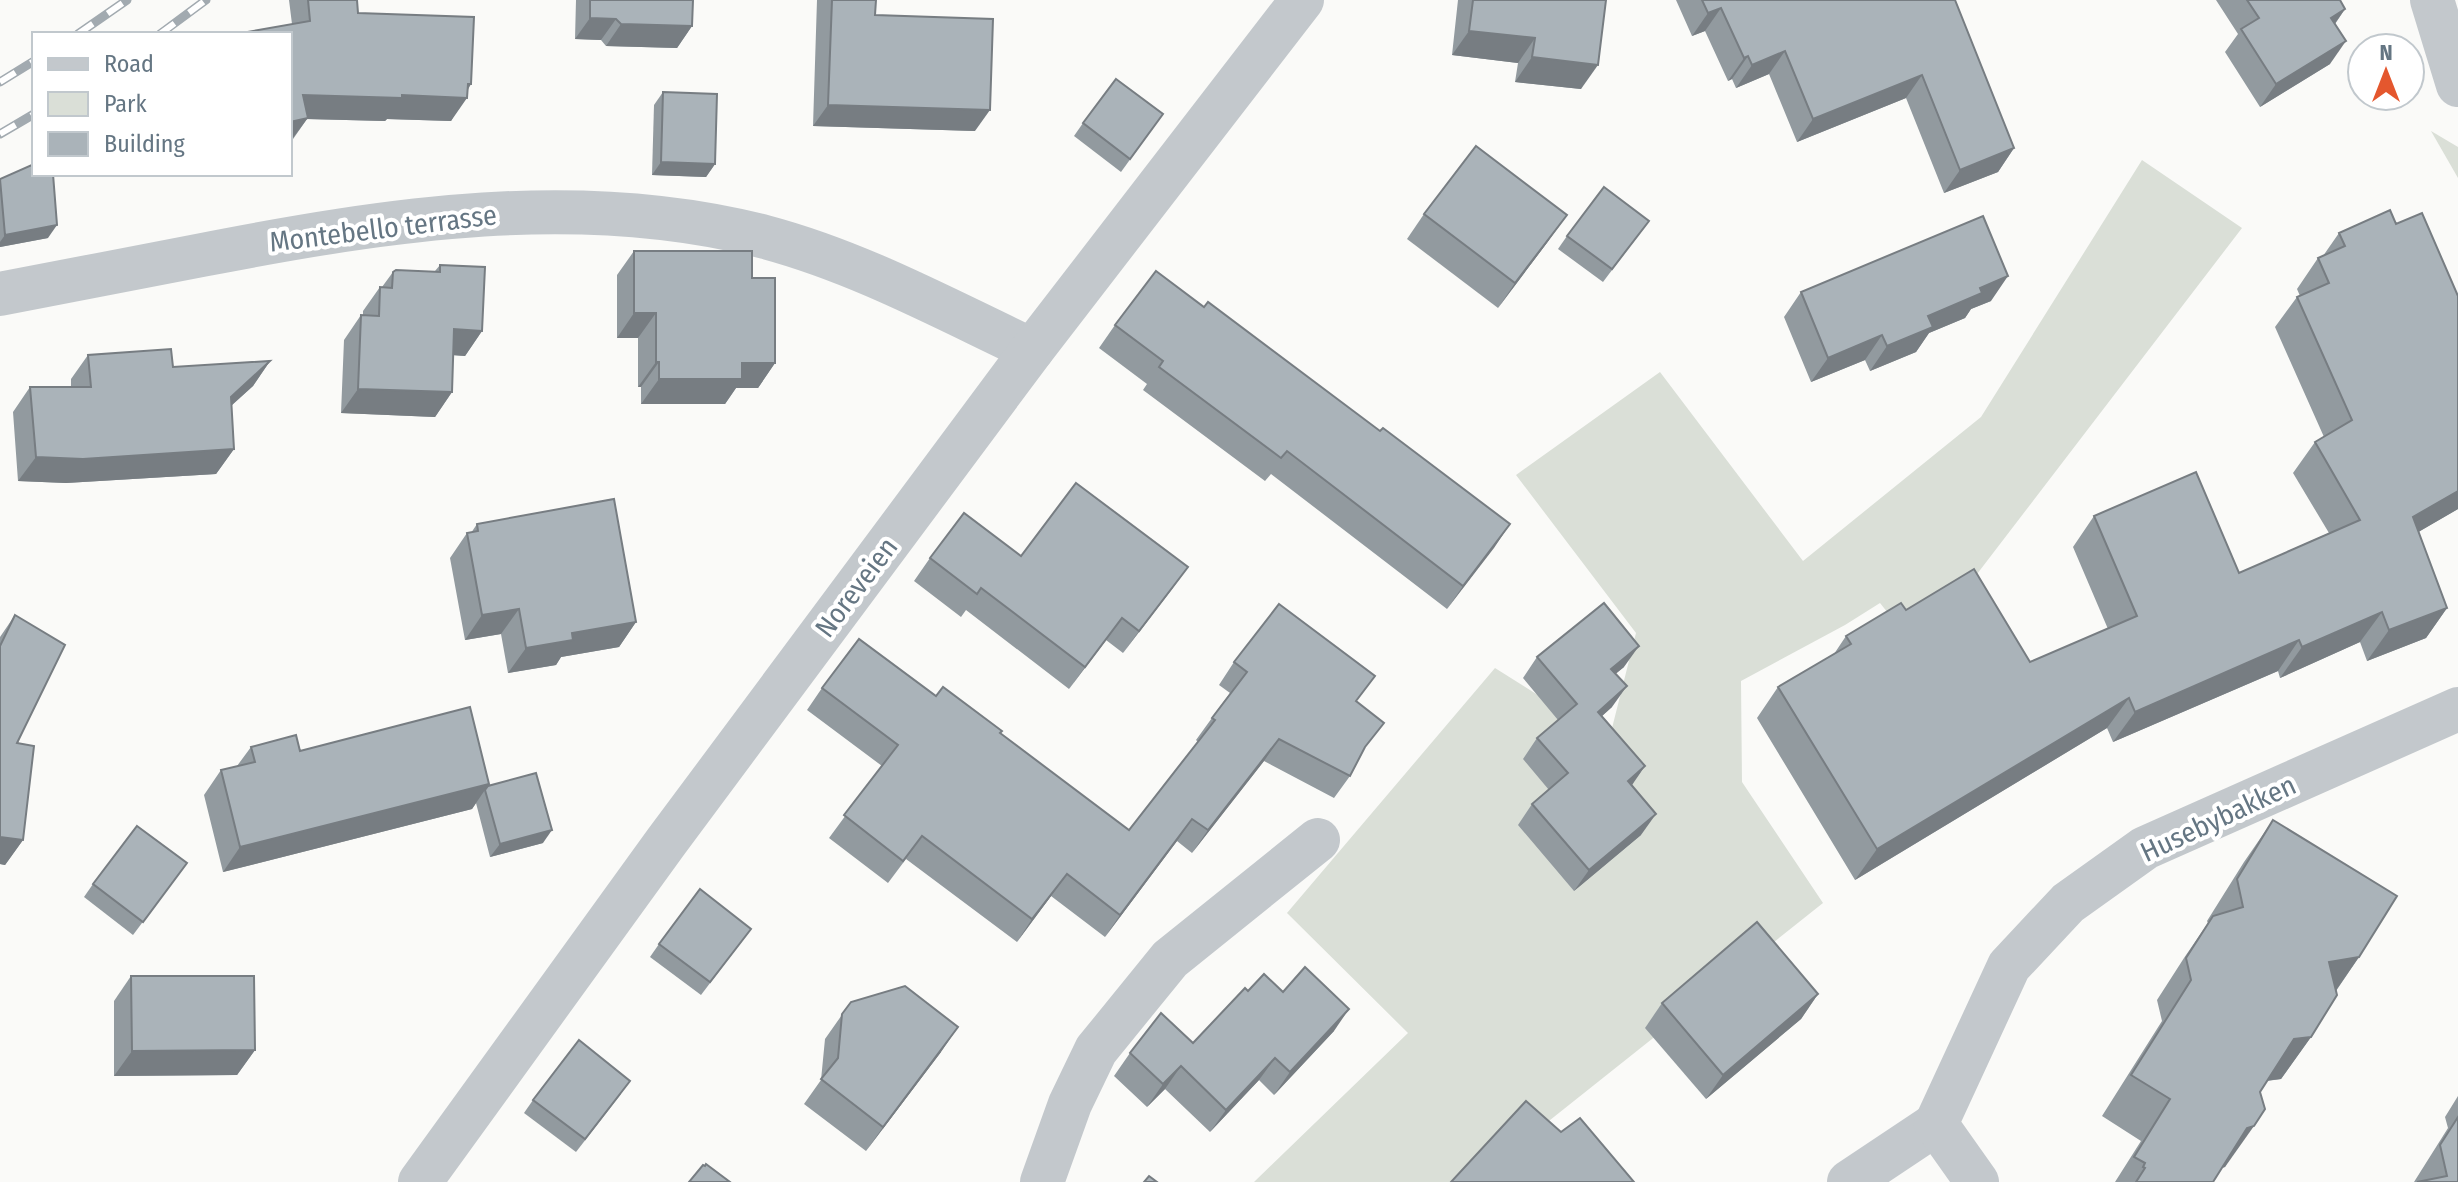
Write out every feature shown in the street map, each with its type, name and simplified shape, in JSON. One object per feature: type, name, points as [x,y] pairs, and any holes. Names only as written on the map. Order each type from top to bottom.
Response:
[{"type":"street","name":"Noreveien","points":[[420,1182],[657,855],[1032,350],[1302,0]]},
{"type":"street","points":[[2432,0],[2458,85]]},
{"type":"street","name":"Montebello terrasse","points":[[0,294],[280,240],[401,221],[494,212],[617,214],[702,223],[767,238],[860,268],[1032,350]]},
{"type":"street","name":"Husebybakken","points":[[1936,1124],[2009,966],[2068,903],[2145,848],[2458,709]]},
{"type":"street","points":[[1042,1182],[1070,1104],[1096,1050],[1170,959],[1318,840]]},
{"type":"street","points":[[1849,1182],[1936,1124],[1977,1182]]},
{"type":"green space","points":[[2431,131],[2458,147],[2458,178]]},
{"type":"green space","points":[[2142,160],[2242,228],[1974,578],[1896,623],[1880,603],[1741,681],[1742,782],[1823,903],[1472,1182],[1254,1182],[1408,1033],[1287,913],[1495,668],[1609,740],[1636,633],[1516,475],[1660,372],[1803,561],[1981,417]]},
{"type":"building","points":[[308,0],[357,0],[358,13],[474,17],[471,84],[468,84],[467,98],[303,95],[308,118],[292,122],[292,32],[247,32],[310,21]]},
{"type":"building","points":[[590,0],[693,0],[692,26],[621,24],[616,19],[590,18]]},
{"type":"building","points":[[832,0],[876,0],[875,15],[993,19],[990,110],[828,105]]},
{"type":"building","points":[[1473,0],[1606,0],[1598,65],[1532,57],[1535,38],[1469,31]]},
{"type":"building","points":[[1702,0],[1955,0],[2014,148],[1960,170],[1922,75],[1813,119],[1785,51],[1752,65],[1748,56],[1744,58],[1721,8],[1708,13]]},
{"type":"building","points":[[2247,0],[2340,0],[2345,9],[2331,18],[2346,41],[2276,84],[2241,29],[2259,18]]},
{"type":"building","points":[[1116,79],[1163,114],[1130,159],[1083,123]]},
{"type":"building","points":[[663,92],[717,94],[715,164],[661,162]]},
{"type":"building","points":[[1476,146],[1567,215],[1515,283],[1424,214]]},
{"type":"building","points":[[32,165],[32,176],[53,176],[57,225],[5,235],[0,179]]},
{"type":"building","points":[[1604,187],[1649,221],[1612,269],[1567,236]]},
{"type":"building","points":[[2390,210],[2396,224],[2422,213],[2458,296],[2458,491],[2413,517],[2447,608],[2389,630],[2382,612],[2302,647],[2299,640],[2135,712],[2129,698],[1877,849],[1778,687],[1851,644],[1846,636],[1901,603],[1906,610],[1974,569],[2030,662],[2137,616],[2094,516],[2196,472],[2239,573],[2360,520],[2315,442],[2352,420],[2297,297],[2329,283],[2318,258],[2345,246],[2339,233]]},
{"type":"building","points":[[1983,216],[2008,276],[1980,288],[1982,293],[1928,316],[1933,327],[1887,346],[1882,335],[1828,358],[1801,292]]},
{"type":"building","points":[[634,251],[752,251],[752,278],[775,278],[775,363],[742,363],[742,379],[659,379],[656,313],[634,313]]},
{"type":"building","points":[[440,265],[485,267],[482,331],[454,329],[452,392],[358,389],[361,315],[379,316],[380,287],[392,288],[393,272],[396,270],[440,272]]},
{"type":"building","points":[[1156,271],[1204,307],[1208,302],[1510,524],[1463,586],[1287,451],[1281,458],[1159,367],[1163,361],[1115,325]]},
{"type":"building","points":[[171,349],[173,367],[270,361],[231,397],[234,449],[83,459],[36,457],[30,387],[91,387],[88,355]]},
{"type":"building","points":[[1076,483],[1188,567],[1139,631],[1122,618],[1085,667],[981,588],[977,594],[930,558],[964,513],[1021,556]]},
{"type":"building","points":[[614,499],[636,622],[572,633],[573,640],[526,648],[519,609],[482,615],[467,533],[478,531],[477,524]]},
{"type":"building","points":[[1604,603],[1639,646],[1611,669],[1627,686],[1598,712],[1645,766],[1628,781],[1656,814],[1589,870],[1532,804],[1568,773],[1537,738],[1577,704],[1537,657]]},
{"type":"building","points":[[1279,604],[1375,676],[1356,701],[1384,723],[1365,747],[1350,776],[1279,739],[1208,830],[1192,819],[1120,915],[1067,874],[1032,919],[922,836],[903,861],[844,815],[898,745],[822,688],[859,639],[936,696],[943,687],[1129,830],[1215,720],[1212,718],[1247,672],[1234,662]]},
{"type":"building","points":[[15,615],[65,645],[17,743],[34,746],[23,840],[0,837],[0,646]]},
{"type":"building","points":[[470,707],[489,784],[240,847],[221,770],[255,762],[251,747],[296,735],[300,751]]},
{"type":"building","points":[[536,773],[552,830],[500,844],[485,790],[488,786]]},
{"type":"building","points":[[2273,820],[2397,896],[2359,957],[2329,962],[2337,995],[2311,1037],[2294,1039],[2260,1092],[2265,1109],[2254,1126],[2247,1128],[2213,1182],[2136,1182],[2145,1163],[2134,1157],[2170,1099],[2131,1075],[2191,980],[2186,958],[2213,916],[2243,907],[2237,879]]},
{"type":"building","points":[[137,826],[187,863],[143,922],[93,884]]},
{"type":"building","points":[[700,889],[751,929],[710,982],[659,944]]},
{"type":"building","points":[[1757,922],[1818,994],[1723,1075],[1662,1003]]},
{"type":"building","points":[[1305,967],[1349,1009],[1290,1072],[1275,1058],[1226,1110],[1181,1066],[1163,1084],[1130,1053],[1161,1013],[1193,1043],[1245,988],[1248,991],[1264,974],[1283,992]]},
{"type":"building","points":[[131,976],[254,976],[255,1050],[132,1051]]},
{"type":"building","points":[[905,986],[958,1027],[883,1127],[821,1079],[838,1058],[842,1014],[851,1002]]},
{"type":"building","points":[[579,1040],[630,1081],[585,1139],[533,1100]]},
{"type":"building","points":[[1526,1101],[1561,1132],[1580,1118],[1634,1182],[1451,1182]]},
{"type":"building","points":[[2458,1117],[2458,1182],[2417,1182],[2447,1176],[2440,1145]]},
{"type":"building","points":[[706,1164],[730,1182],[689,1182]]},
{"type":"railway","points":[[81,32],[127,0]]},
{"type":"railway","points":[[163,32],[206,0]]},
{"type":"railway","points":[[0,82],[32,62]]},
{"type":"railway","points":[[0,134],[32,115]]}]
